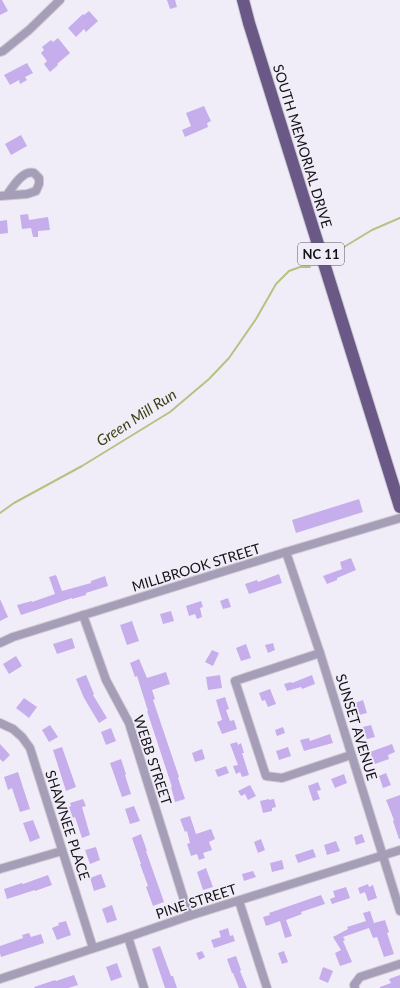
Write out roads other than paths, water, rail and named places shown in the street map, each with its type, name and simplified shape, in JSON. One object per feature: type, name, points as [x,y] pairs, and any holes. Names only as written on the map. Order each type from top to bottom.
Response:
[{"type":"main road","name":"SOUTH MEMORIAL DRIVE","points":[[243,0],[251,31],[400,507]]},
{"type":"street","points":[[0,52],[29,30],[60,0]]},
{"type":"street","name":"MILLBROOK STREET","points":[[0,643],[13,637],[83,615],[400,518]]},
{"type":"street","name":"SUNSET AVENUE","points":[[286,552],[320,653],[400,911]]},
{"type":"street","name":"WEBB STREET","points":[[83,615],[106,680],[129,723],[188,916]]},
{"type":"street","points":[[320,653],[235,681],[266,776],[282,778],[351,755]]},
{"type":"street","name":"SHAWNEE PLACE","points":[[0,723],[12,729],[22,737],[30,748],[93,948]]},
{"type":"street","name":"PINE STREET","points":[[0,979],[188,916],[400,850]]},
{"type":"street","points":[[0,869],[62,851]]},
{"type":"street","points":[[239,901],[267,988]]},
{"type":"street","points":[[128,937],[144,988]]},
{"type":"street","points":[[355,988],[354,985],[360,977],[400,964]]},
{"type":"waterway","name":"Green Mill Run","points":[[334,253],[372,230],[400,218]]},
{"type":"waterway","name":"Green Mill Run","points":[[0,513],[14,503],[82,466],[170,412],[209,379],[229,358],[256,319],[276,284],[289,271],[300,267],[310,267]]}]
